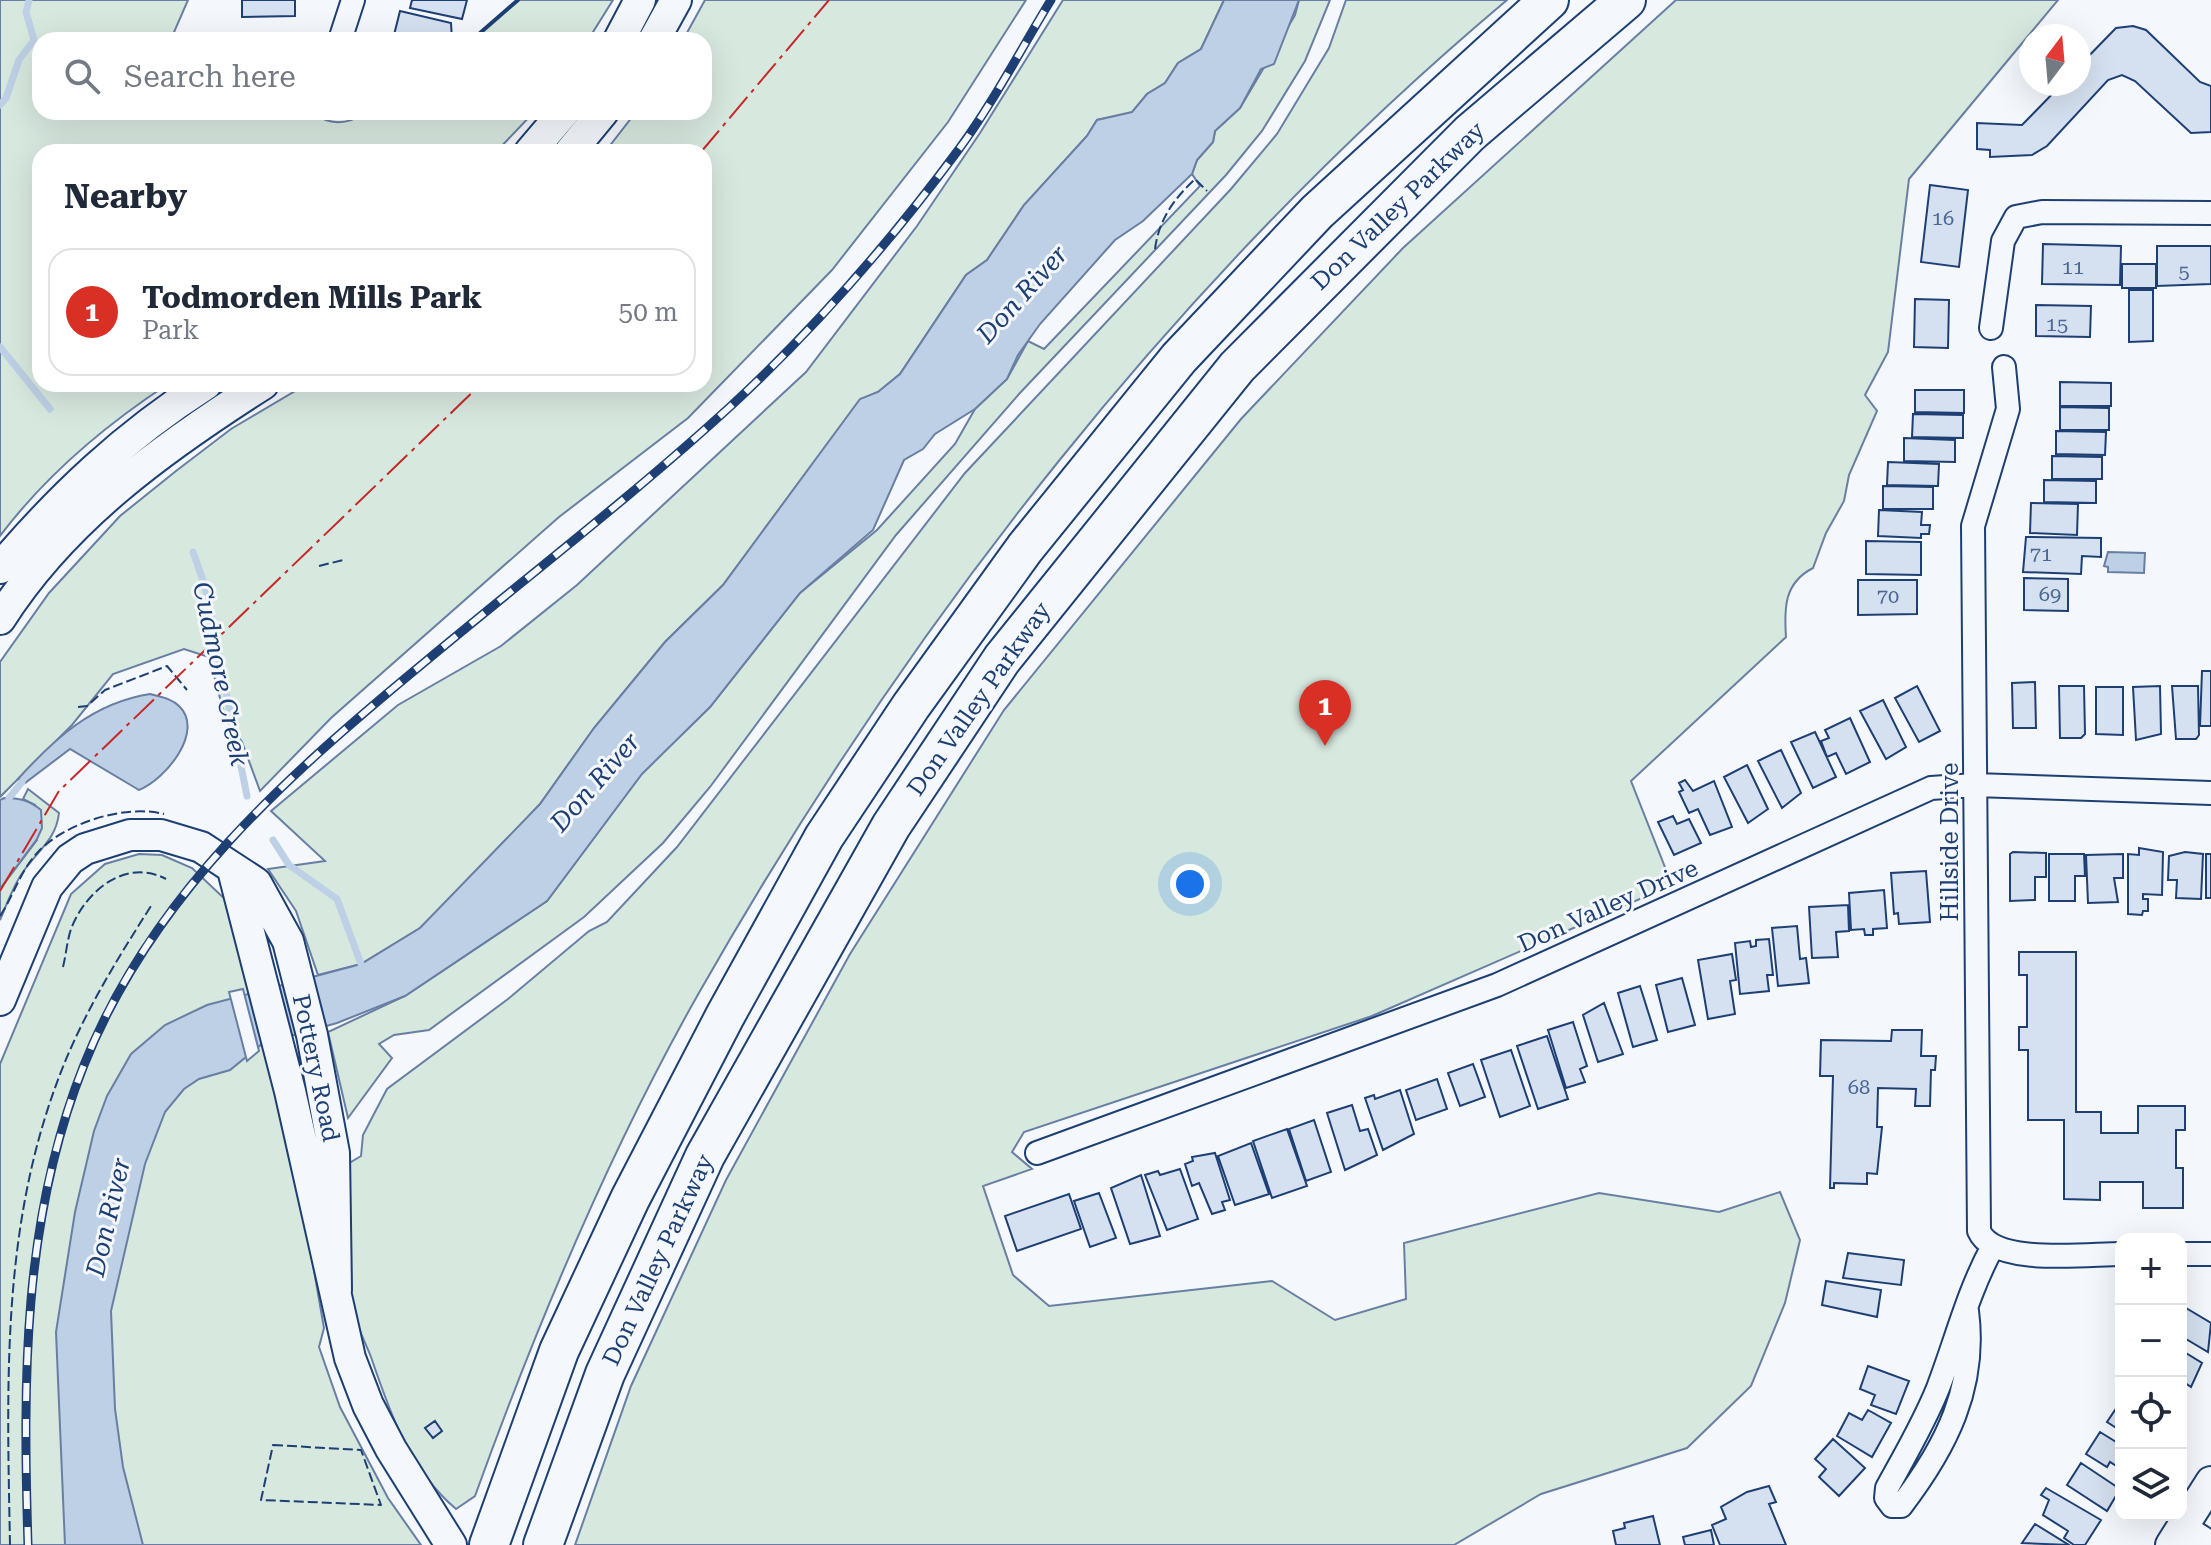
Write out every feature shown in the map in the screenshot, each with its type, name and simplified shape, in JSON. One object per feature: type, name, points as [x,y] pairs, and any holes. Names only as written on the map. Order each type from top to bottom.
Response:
[{"type":"highway","name":"Don Valley Parkway","points":[[492,1535],[559,1351],[630,1199],[725,1016],[824,837],[911,706],[1025,548],[1179,358],[1317,212],[1549,0]]},
{"type":"highway","name":"Don Valley Parkway","points":[[543,1545],[605,1374],[705,1156],[891,826],[1002,659],[1237,367],[1470,133],[1626,0]]},
{"type":"street","points":[[343,32],[353,0]]},
{"type":"street","points":[[623,32],[640,0]]},
{"type":"street","points":[[658,32],[676,0]]},
{"type":"street","points":[[537,144],[557,120]]},
{"type":"street","points":[[577,144],[596,120]]},
{"type":"street","points":[[1991,328],[2003,241],[2016,217],[2029,213],[2211,213]]},
{"type":"street","name":"Hillside Drive","points":[[1992,1248],[1979,1231],[1976,1207],[1973,526],[2008,409],[2004,367]]},
{"type":"street","points":[[0,568],[54,504],[123,442],[195,392]]},
{"type":"street","points":[[0,619],[78,524],[141,466],[250,392]]},
{"type":"street","name":"Don Valley Drive","points":[[1037,1153],[1497,985],[1931,788],[1975,785],[2211,793]]},
{"type":"street","name":"Pottery Road","points":[[0,1000],[47,887],[70,859],[85,849],[130,835],[161,835],[201,847],[256,883],[288,941],[312,1035],[334,1153],[336,1290]]},
{"type":"street","name":"Pottery Road","points":[[233,870],[279,1045],[350,1358],[368,1405],[451,1545]]},
{"type":"street","points":[[1967,1311],[1972,1346],[1962,1393],[1946,1438],[1901,1506],[1892,1506],[1886,1498],[1887,1488],[1922,1426],[1967,1311],[1977,1276],[1992,1248],[2036,1254],[2115,1254]]},
{"type":"street","points":[[2187,1254],[2211,1254]]},
{"type":"street","points":[[2207,1545],[2176,1537],[2211,1482]]},
{"type":"shaded area","points":[[0,0],[188,0],[174,32],[32,32],[32,120],[526,120],[504,144],[32,144],[32,392],[157,392],[121,417],[56,472],[0,536]]},
{"type":"shaded area","points":[[518,0],[613,0],[593,32],[481,32]]},
{"type":"shaded area","points":[[705,0],[1026,0],[948,122],[832,270],[688,418],[559,517],[331,718],[260,791],[242,742],[226,720],[209,657],[184,649],[113,674],[72,725],[0,797],[0,662],[49,593],[120,516],[231,429],[293,392],[712,392],[712,144],[611,144],[630,120],[712,120],[712,32],[687,32]]},
{"type":"shaded area","points":[[1063,0],[1224,0],[1201,49],[1178,63],[1165,83],[1147,94],[1132,113],[1097,120],[1087,136],[1024,205],[987,260],[966,275],[900,374],[878,392],[860,400],[723,585],[665,642],[594,728],[540,804],[500,848],[420,928],[361,964],[318,975],[296,911],[268,869],[325,861],[271,811],[398,705],[501,646],[577,585],[806,372],[917,226],[980,133]]},
{"type":"shaded area","points":[[1299,0],[1330,0],[1305,61],[1262,131],[1226,175],[1019,394],[896,535],[710,787],[663,843],[584,917],[429,1030],[394,1035],[379,1044],[392,1058],[348,1118],[328,1032],[405,996],[547,901],[642,773],[710,707],[800,593],[877,530],[955,444],[975,409],[1007,379],[1028,341],[1044,349],[1200,186],[1192,174],[1197,160],[1213,142],[1215,131],[1240,108],[1295,15]]},
{"type":"shaded area","points":[[1346,0],[1507,0],[1387,106],[1273,219],[1164,337],[1060,460],[962,587],[869,718],[782,853],[700,991],[635,1113],[549,1303],[475,1496],[456,1509],[426,1476],[403,1439],[358,1327],[351,1299],[346,1242],[346,1165],[361,1156],[363,1135],[387,1089],[508,999],[589,931],[607,922],[677,847],[965,473],[1231,189],[1277,134],[1329,48]]},
{"type":"shaded area","points":[[1676,0],[2058,0],[2038,24],[2019,24],[2019,47],[1909,179],[1888,352],[1865,395],[1877,411],[1849,475],[1844,501],[1826,533],[1813,568],[1803,574],[1791,589],[1786,606],[1786,637],[1631,781],[1672,885],[1372,1016],[1024,1132],[1012,1152],[1032,1169],[983,1186],[1013,1275],[1049,1306],[1272,1281],[1335,1320],[1406,1299],[1404,1243],[1599,1193],[1719,1212],[1780,1192],[1800,1240],[1785,1303],[1751,1386],[1687,1448],[1541,1494],[1454,1545],[575,1545],[631,1386],[726,1180],[850,954],[1004,710],[1241,419],[1403,248]]},
{"type":"shaded area","points":[[28,789],[59,813],[54,831],[19,877],[0,920],[0,889],[37,840],[35,805],[23,799]]},
{"type":"shaded area","points":[[139,854],[162,855],[192,868],[227,901],[286,1110],[324,1328],[319,1347],[340,1407],[388,1498],[421,1545],[0,1545],[0,1064],[71,894],[105,864]]},
{"type":"water","name":"Don River","points":[[1224,0],[1299,0],[1274,64],[1261,69],[1240,108],[1215,131],[1213,142],[1197,160],[1192,174],[1143,221],[1115,240],[1040,324],[1018,355],[1007,379],[975,409],[935,434],[923,449],[904,460],[873,530],[800,593],[710,707],[642,774],[547,901],[405,996],[337,1023],[262,1044],[230,1070],[199,1079],[184,1089],[165,1112],[145,1164],[111,1311],[115,1409],[123,1467],[143,1545],[65,1545],[56,1332],[75,1212],[94,1131],[107,1096],[131,1054],[165,1025],[207,1005],[361,964],[420,928],[540,804],[594,728],[665,642],[723,585],[860,399],[878,392],[900,374],[966,275],[987,260],[1024,205],[1087,136],[1097,120],[1132,112],[1147,94],[1165,83],[1178,63],[1201,49]]},
{"type":"water","points":[[2108,552],[2145,553],[2144,573],[2108,572],[2108,567],[2104,566]]},
{"type":"water","points":[[150,694],[169,699],[179,706],[186,716],[188,728],[179,753],[150,784],[139,790],[70,749],[25,783],[18,779],[76,724],[111,705]]},
{"type":"water","points":[[0,800],[24,800],[41,810],[42,828],[0,889]]},
{"type":"pier","points":[[243,989],[259,1051],[247,1061],[229,992]]},
{"type":"building","points":[[242,0],[295,0],[295,16],[242,17]]},
{"type":"building","points":[[412,0],[467,0],[462,19],[410,8]]},
{"type":"building","points":[[400,11],[451,23],[452,32],[395,32]]},
{"type":"building","points":[[2133,26],[2146,30],[2200,82],[2211,86],[2211,132],[2191,133],[2135,81],[2122,75],[2108,80],[2047,146],[2032,155],[1990,157],[1990,150],[1977,149],[1977,123],[2022,125],[2050,96],[2091,96],[2091,54],[2116,28]]},
{"type":"building","points":[[1930,185],[1968,190],[1959,267],[1921,262]]},
{"type":"building","points":[[2043,244],[2121,246],[2120,285],[2042,284]]},
{"type":"building","points":[[2157,246],[2211,246],[2211,284],[2157,286]]},
{"type":"building","points":[[2122,264],[2156,264],[2156,288],[2122,288]]},
{"type":"building","points":[[2129,290],[2153,290],[2153,341],[2129,342]]},
{"type":"building","points":[[1915,299],[1949,300],[1948,348],[1914,347]]},
{"type":"building","points":[[2036,305],[2091,306],[2090,337],[2036,336]]},
{"type":"building","points":[[2060,382],[2111,383],[2111,406],[2060,406]]},
{"type":"building","points":[[1915,390],[1964,390],[1964,413],[1915,412]]},
{"type":"building","points":[[2060,407],[2109,408],[2109,430],[2060,430]]},
{"type":"building","points":[[1913,414],[1963,415],[1963,438],[1912,437]]},
{"type":"building","points":[[2056,431],[2106,432],[2105,455],[2056,454]]},
{"type":"building","points":[[1904,438],[1955,440],[1955,462],[1904,461]]},
{"type":"building","points":[[2052,456],[2102,457],[2102,479],[2052,479]]},
{"type":"building","points":[[1888,462],[1939,464],[1938,486],[1887,485]]},
{"type":"building","points":[[2044,480],[2096,481],[2096,503],[2044,502]]},
{"type":"building","points":[[1883,486],[1933,487],[1933,509],[1883,509]]},
{"type":"building","points":[[2031,503],[2078,504],[2077,535],[2030,533]]},
{"type":"building","points":[[1879,510],[1922,512],[1921,525],[1930,525],[1929,534],[1921,534],[1921,538],[1878,536]]},
{"type":"building","points":[[2026,537],[2101,538],[2101,557],[2082,556],[2081,574],[2023,572]]},
{"type":"building","points":[[1866,541],[1921,542],[1921,575],[1866,574]]},
{"type":"building","points":[[2024,578],[2068,579],[2068,611],[2024,610]]},
{"type":"building","points":[[1858,580],[1917,580],[1917,614],[1858,615]]},
{"type":"building","points":[[2202,671],[2211,671],[2211,726],[2200,726]]},
{"type":"building","points":[[2035,682],[2036,728],[2013,728],[2012,683]]},
{"type":"building","points":[[1917,686],[1940,731],[1919,742],[1895,698]]},
{"type":"building","points":[[2059,686],[2084,686],[2085,734],[2081,738],[2060,738]]},
{"type":"building","points":[[2160,686],[2161,734],[2136,740],[2133,687]]},
{"type":"building","points":[[2172,686],[2198,686],[2199,735],[2196,739],[2176,739]]},
{"type":"building","points":[[2096,687],[2123,687],[2123,735],[2096,734]]},
{"type":"building","points":[[1883,700],[1906,747],[1886,759],[1860,711]]},
{"type":"building","points":[[1850,718],[1870,762],[1846,774],[1836,753],[1827,757],[1821,741],[1829,738],[1825,730]]},
{"type":"building","points":[[1815,732],[1836,777],[1813,788],[1791,742]]},
{"type":"building","points":[[1781,750],[1801,793],[1782,808],[1758,761]]},
{"type":"building","points":[[1747,765],[1768,809],[1748,823],[1724,777]]},
{"type":"building","points":[[1685,780],[1693,791],[1714,781],[1732,827],[1710,835],[1698,809],[1689,813],[1679,792],[1683,790],[1679,783]]},
{"type":"building","points":[[1673,816],[1677,824],[1689,819],[1701,843],[1674,855],[1658,822]]},
{"type":"building","points":[[2139,848],[2163,852],[2162,895],[2143,894],[2143,899],[2148,899],[2148,911],[2143,911],[2142,915],[2128,914],[2128,854],[2139,855]]},
{"type":"building","points":[[2185,852],[2203,854],[2201,899],[2176,898],[2177,880],[2168,880],[2169,856]]},
{"type":"building","points":[[2046,853],[2046,877],[2035,877],[2035,900],[2010,901],[2010,854]]},
{"type":"building","points":[[2049,854],[2084,854],[2085,876],[2075,876],[2075,901],[2049,901]]},
{"type":"building","points":[[2123,854],[2123,878],[2114,878],[2118,902],[2088,903],[2086,855]]},
{"type":"building","points":[[2206,854],[2211,854],[2211,898],[2206,898]]},
{"type":"building","points":[[1926,871],[1930,922],[1899,924],[1898,913],[1894,914],[1891,873]]},
{"type":"building","points":[[1884,890],[1887,928],[1873,929],[1873,935],[1865,935],[1864,929],[1851,930],[1849,893]]},
{"type":"building","points":[[1848,905],[1849,931],[1836,932],[1838,957],[1812,958],[1809,907]]},
{"type":"building","points":[[1797,926],[1800,959],[1806,958],[1809,983],[1778,986],[1772,928]]},
{"type":"building","points":[[1769,939],[1773,975],[1767,975],[1769,991],[1740,994],[1735,943],[1750,941],[1751,947],[1756,946],[1756,940]]},
{"type":"building","points":[[2019,952],[2076,952],[2076,1112],[2101,1112],[2101,1133],[2138,1133],[2138,1106],[2185,1106],[2185,1130],[2176,1130],[2176,1168],[2183,1168],[2183,1208],[2143,1208],[2143,1182],[2100,1182],[2100,1200],[2064,1199],[2064,1120],[2028,1120],[2028,1050],[2019,1050],[2019,1027],[2027,1027],[2027,975],[2019,975]]},
{"type":"building","points":[[1732,954],[1736,980],[1730,981],[1735,1014],[1708,1019],[1698,960]]},
{"type":"building","points":[[1682,978],[1695,1025],[1668,1032],[1656,985]]},
{"type":"building","points":[[1640,986],[1657,1040],[1633,1047],[1618,993]]},
{"type":"building","points":[[1604,1003],[1623,1054],[1598,1062],[1583,1015]]},
{"type":"building","points":[[1573,1022],[1587,1066],[1580,1069],[1585,1082],[1566,1088],[1548,1030]]},
{"type":"building","points":[[1892,1030],[1922,1030],[1921,1056],[1936,1056],[1935,1070],[1931,1070],[1930,1106],[1915,1106],[1916,1089],[1878,1088],[1877,1127],[1882,1127],[1877,1174],[1867,1173],[1867,1184],[1834,1183],[1834,1188],[1830,1188],[1833,1076],[1820,1076],[1821,1040],[1891,1041]]},
{"type":"building","points":[[1547,1036],[1568,1099],[1538,1109],[1517,1046]]},
{"type":"building","points":[[1511,1050],[1530,1106],[1500,1117],[1481,1060]]},
{"type":"building","points":[[1473,1064],[1485,1097],[1460,1106],[1448,1073]]},
{"type":"building","points":[[1437,1079],[1447,1109],[1416,1120],[1406,1090]]},
{"type":"building","points":[[1400,1090],[1414,1134],[1383,1150],[1365,1098],[1374,1095],[1375,1099]]},
{"type":"building","points":[[1352,1105],[1360,1131],[1368,1129],[1377,1155],[1345,1170],[1327,1113]]},
{"type":"building","points":[[1314,1120],[1331,1172],[1306,1181],[1289,1129]]},
{"type":"building","points":[[1287,1129],[1307,1186],[1272,1198],[1253,1141]]},
{"type":"building","points":[[1251,1143],[1269,1194],[1235,1205],[1218,1156]]},
{"type":"building","points":[[1215,1153],[1230,1200],[1222,1202],[1225,1210],[1212,1214],[1199,1183],[1192,1186],[1185,1164],[1193,1161],[1192,1157]]},
{"type":"building","points":[[1180,1169],[1198,1219],[1167,1230],[1145,1175],[1158,1171],[1160,1175]]},
{"type":"building","points":[[1141,1175],[1160,1236],[1130,1244],[1111,1188]]},
{"type":"building","points":[[1099,1193],[1116,1238],[1090,1247],[1074,1201]]},
{"type":"building","points":[[1069,1194],[1081,1229],[1017,1251],[1005,1216]]},
{"type":"building","points":[[1848,1253],[1904,1260],[1901,1285],[1843,1278]]},
{"type":"building","points":[[1826,1281],[1881,1290],[1877,1317],[1822,1305]]},
{"type":"building","points":[[2187,1309],[2211,1323],[2208,1352],[2187,1340]]},
{"type":"building","points":[[2187,1354],[2202,1363],[2191,1387],[2187,1384]]},
{"type":"building","points":[[1868,1366],[1909,1381],[1896,1414],[1871,1405],[1875,1395],[1860,1389]]},
{"type":"building","points":[[1868,1410],[1891,1423],[1872,1457],[1837,1436],[1849,1413],[1862,1420]]},
{"type":"building","points":[[2115,1410],[2115,1427],[2107,1422]]},
{"type":"building","points":[[435,1421],[442,1431],[433,1438],[425,1428]]},
{"type":"building","points":[[2100,1432],[2115,1441],[2115,1465],[2110,1462],[2107,1467],[2086,1454]]},
{"type":"building","points":[[1833,1439],[1865,1468],[1839,1496],[1819,1477],[1826,1469],[1815,1459]]},
{"type":"building","points":[[2081,1463],[2115,1486],[2115,1497],[2107,1511],[2067,1485]]},
{"type":"building","points":[[1769,1486],[1776,1502],[1769,1504],[1786,1545],[1720,1545],[1712,1525],[1726,1519],[1721,1507],[1747,1492]]},
{"type":"building","points":[[2046,1488],[2101,1520],[2085,1545],[2074,1545],[2064,1538],[2068,1531],[2043,1515],[2049,1500],[2041,1495]]},
{"type":"building","points":[[1653,1516],[1660,1545],[1616,1545],[1613,1531],[1625,1528],[1624,1523]]},
{"type":"building","points":[[2035,1524],[2069,1545],[2022,1543]]},
{"type":"building","points":[[1711,1530],[1714,1545],[1685,1545],[1683,1537]]},
{"type":"waterway","name":"Cudmore Creek","points":[[29,0],[26,12],[32,33]]},
{"type":"waterway","name":"Cudmore Creek","points":[[0,105],[6,98],[19,60],[32,43]]},
{"type":"waterway","name":"Cudmore Creek","points":[[0,347],[32,387]]},
{"type":"waterway","name":"Cudmore Creek","points":[[36,392],[50,409]]},
{"type":"waterway","name":"Cudmore Creek","points":[[193,552],[205,586],[247,796]]},
{"type":"waterway","points":[[9,798],[22,782]]},
{"type":"waterway","name":"Cudmore Creek","points":[[273,840],[289,865],[337,899],[361,964]]},
{"type":"railway","points":[[28,1545],[27,1362],[31,1302],[48,1182],[84,1065],[113,1003],[147,946],[186,892],[229,842],[324,748],[658,470],[794,345],[907,217],[959,149],[1051,0]]},
{"type":"fence","points":[[1155,249],[1164,219],[1180,194],[1195,179],[1207,191]]},
{"type":"fence","points":[[319,566],[343,560]]},
{"type":"fence","points":[[78,707],[87,706],[105,690],[167,666],[187,690]]},
{"type":"fence","points":[[0,916],[32,859],[64,832],[114,814],[164,814]]},
{"type":"fence","points":[[63,967],[71,929],[97,891],[122,875],[136,872],[166,879]]},
{"type":"fence","points":[[10,1545],[9,1367],[17,1250],[26,1192],[40,1134],[68,1054],[100,989],[151,906]]},
{"type":"fence","points":[[273,1445],[361,1450],[381,1505],[261,1500],[273,1445]]},
{"type":"wall","points":[[481,32],[518,0]]},
{"type":"power","points":[[708,144],[829,0]]},
{"type":"power","points":[[0,891],[59,791],[473,392]]},
{"type":"place","name":"Todmorden Mills Park","points":[[1325,746]]}]
